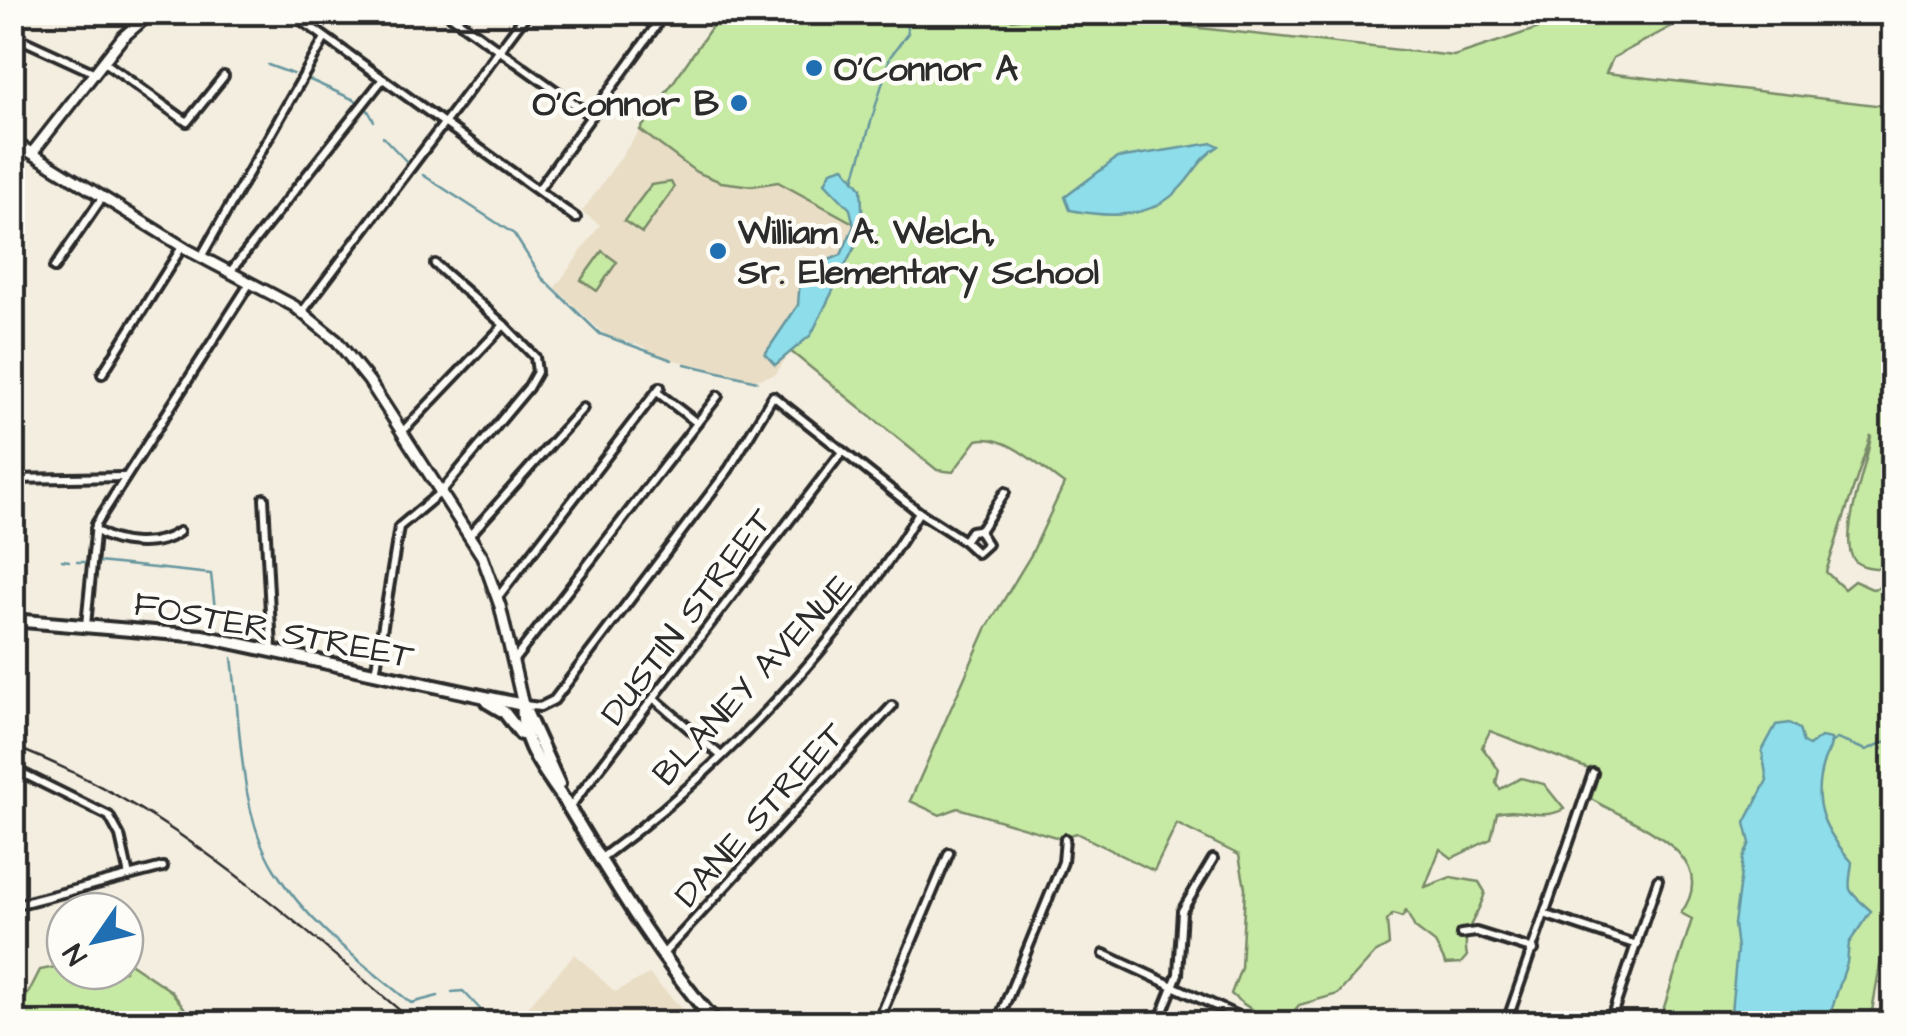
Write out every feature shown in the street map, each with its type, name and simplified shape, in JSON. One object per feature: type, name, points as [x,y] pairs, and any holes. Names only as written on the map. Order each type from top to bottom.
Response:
[{"type":"main road","points":[[32,153],[132,27],[152,12]]},
{"type":"main road","points":[[12,141],[182,247],[302,312],[352,358],[470,535],[498,597],[523,705],[570,808]]},
{"type":"main road","name":"FOSTER STREET","points":[[12,620],[202,636],[523,705]]},
{"type":"main road","points":[[472,695],[504,712],[570,808],[661,956],[718,1024]]},
{"type":"main road","points":[[523,705],[522,720],[532,750]]},
{"type":"street","points":[[290,12],[576,218]]},
{"type":"street","points":[[446,12],[591,116]]},
{"type":"street","points":[[302,312],[446,126],[528,12]]},
{"type":"street","points":[[538,190],[656,26],[637,12]]},
{"type":"street","points":[[12,35],[95,73]]},
{"type":"street","points":[[200,257],[325,38]]},
{"type":"street","points":[[104,62],[187,122],[224,76]]},
{"type":"street","points":[[230,272],[382,80]]},
{"type":"street","points":[[54,268],[102,198]]},
{"type":"street","points":[[102,374],[182,247]]},
{"type":"street","points":[[375,674],[397,532],[408,517],[442,492],[538,372],[535,357],[434,264]]},
{"type":"street","points":[[86,625],[95,528],[250,283]]},
{"type":"street","points":[[402,432],[504,325]]},
{"type":"street","points":[[498,597],[659,390],[697,423]]},
{"type":"street","points":[[513,661],[718,396]]},
{"type":"street","points":[[523,705],[540,707],[554,700],[729,469],[773,396],[919,512],[964,541],[971,552],[981,552],[987,544],[980,531]]},
{"type":"street","points":[[470,535],[583,408]]},
{"type":"street","name":"DUSTIN STREET","points":[[570,808],[842,452]]},
{"type":"street","points":[[12,479],[125,477]]},
{"type":"street","points":[[980,531],[1005,492]]},
{"type":"street","points":[[264,498],[272,651]]},
{"type":"street","name":"BLANEY AVENUE","points":[[599,860],[648,824],[721,756],[862,603],[919,512]]},
{"type":"street","points":[[95,528],[114,540],[139,542],[164,540],[179,532]]},
{"type":"street","points":[[964,541],[971,531],[980,531]]},
{"type":"street","points":[[656,700],[721,756]]},
{"type":"street","name":"DANE STREET","points":[[661,956],[892,706]]},
{"type":"street","points":[[12,768],[109,816],[117,828],[129,876]]},
{"type":"street","points":[[1506,1024],[1547,915],[1593,772]]},
{"type":"street","points":[[997,1024],[1064,862],[1065,839]]},
{"type":"street","points":[[877,1024],[948,853]]},
{"type":"street","points":[[1158,1024],[1173,986],[1182,910],[1213,859]]},
{"type":"street","points":[[12,906],[162,867]]},
{"type":"street","points":[[1609,1024],[1658,880]]},
{"type":"street","points":[[1547,915],[1636,945]]},
{"type":"street","points":[[1461,934],[1476,932],[1534,950]]},
{"type":"street","points":[[1104,954],[1255,1024]]},
{"type":"shaded area","name":"William A. Welch, Sr. Elementary School","points":[[640,130],[696,172],[721,182],[752,186],[778,182],[866,231],[776,374],[756,380],[654,355],[645,347],[605,335],[555,288],[600,225],[582,212]]},
{"type":"shaded area","points":[[575,954],[615,992],[649,974],[696,1023],[513,1023]]},
{"type":"green space","points":[[722,12],[1001,12],[1012,20],[1064,13],[1454,56],[1542,27],[1584,25],[1625,15],[1668,15],[1674,25],[1613,58],[1606,73],[1893,107],[1893,570],[1862,566],[1850,551],[1851,519],[1871,435],[1826,572],[1844,589],[1854,581],[1872,589],[1888,586],[1893,601],[1893,942],[1884,942],[1870,1023],[1659,1023],[1692,919],[1681,913],[1691,892],[1691,874],[1682,857],[1649,830],[1591,799],[1599,773],[1490,731],[1482,747],[1499,770],[1496,783],[1500,789],[1521,778],[1544,784],[1564,809],[1547,814],[1497,813],[1491,839],[1452,858],[1440,849],[1425,887],[1451,877],[1479,882],[1485,892],[1468,930],[1467,956],[1461,963],[1446,964],[1435,943],[1415,928],[1406,911],[1402,917],[1393,914],[1387,921],[1389,945],[1375,953],[1338,994],[1299,1005],[1294,1011],[1300,1023],[1263,1015],[1231,994],[1241,968],[1245,888],[1239,855],[1177,824],[1154,871],[1076,833],[1059,838],[958,808],[940,815],[910,801],[986,629],[1031,555],[1064,484],[1023,453],[988,439],[977,440],[953,472],[937,470],[789,350],[866,230],[778,182],[752,186],[721,182],[696,172],[640,130]]},
{"type":"green space","points":[[671,182],[674,188],[642,233],[624,221],[651,185]]},
{"type":"green space","points":[[602,251],[617,262],[597,291],[581,280]]},
{"type":"green space","points":[[45,969],[45,991],[145,991],[145,973],[171,991],[196,1023],[13,1023],[40,970]]},
{"type":"water","points":[[1213,143],[1219,146],[1170,198],[1157,205],[1115,215],[1070,210],[1065,197],[1117,158]]},
{"type":"water","points":[[844,167],[861,188],[863,226],[859,238],[811,335],[775,365],[765,354],[798,305],[800,278],[812,267],[841,255],[854,226],[850,209],[825,183],[831,171]]},
{"type":"water","points":[[1789,723],[1799,729],[1803,743],[1809,746],[1821,737],[1831,739],[1820,776],[1819,803],[1827,827],[1852,862],[1850,890],[1871,911],[1849,943],[1847,963],[1827,1023],[1730,1023],[1737,949],[1734,924],[1743,858],[1750,843],[1745,823],[1767,780],[1762,751],[1776,725]]},
{"type":"waterway","points":[[854,180],[890,57],[908,33],[904,17],[921,19],[925,12]]},
{"type":"waterway","points":[[268,65],[293,74]]},
{"type":"waterway","points":[[310,80],[359,102]]},
{"type":"waterway","points":[[366,107],[374,121]]},
{"type":"waterway","points":[[383,137],[406,161]]},
{"type":"waterway","points":[[423,175],[514,234],[542,278],[600,334],[672,360]]},
{"type":"waterway","points":[[685,364],[757,381]]},
{"type":"waterway","points":[[62,560],[69,561]]},
{"type":"waterway","points":[[77,562],[85,562]]},
{"type":"waterway","points":[[98,562],[211,574],[217,627]]},
{"type":"waterway","points":[[232,658],[247,794],[262,846],[274,869],[319,925],[411,1003],[438,996]]},
{"type":"waterway","points":[[1830,743],[1837,739],[1866,750],[1894,738]]},
{"type":"waterway","points":[[452,992],[463,991],[494,1024]]},
{"type":"railway","points":[[12,746],[123,799],[226,867],[416,1024]]},
{"type":"place","name":"O'Connor A","points":[[814,68]]},
{"type":"place","name":"O'Connor B","points":[[739,103]]},
{"type":"place","name":"William A. Welch, Sr. Elementary School","points":[[718,251]]}]
